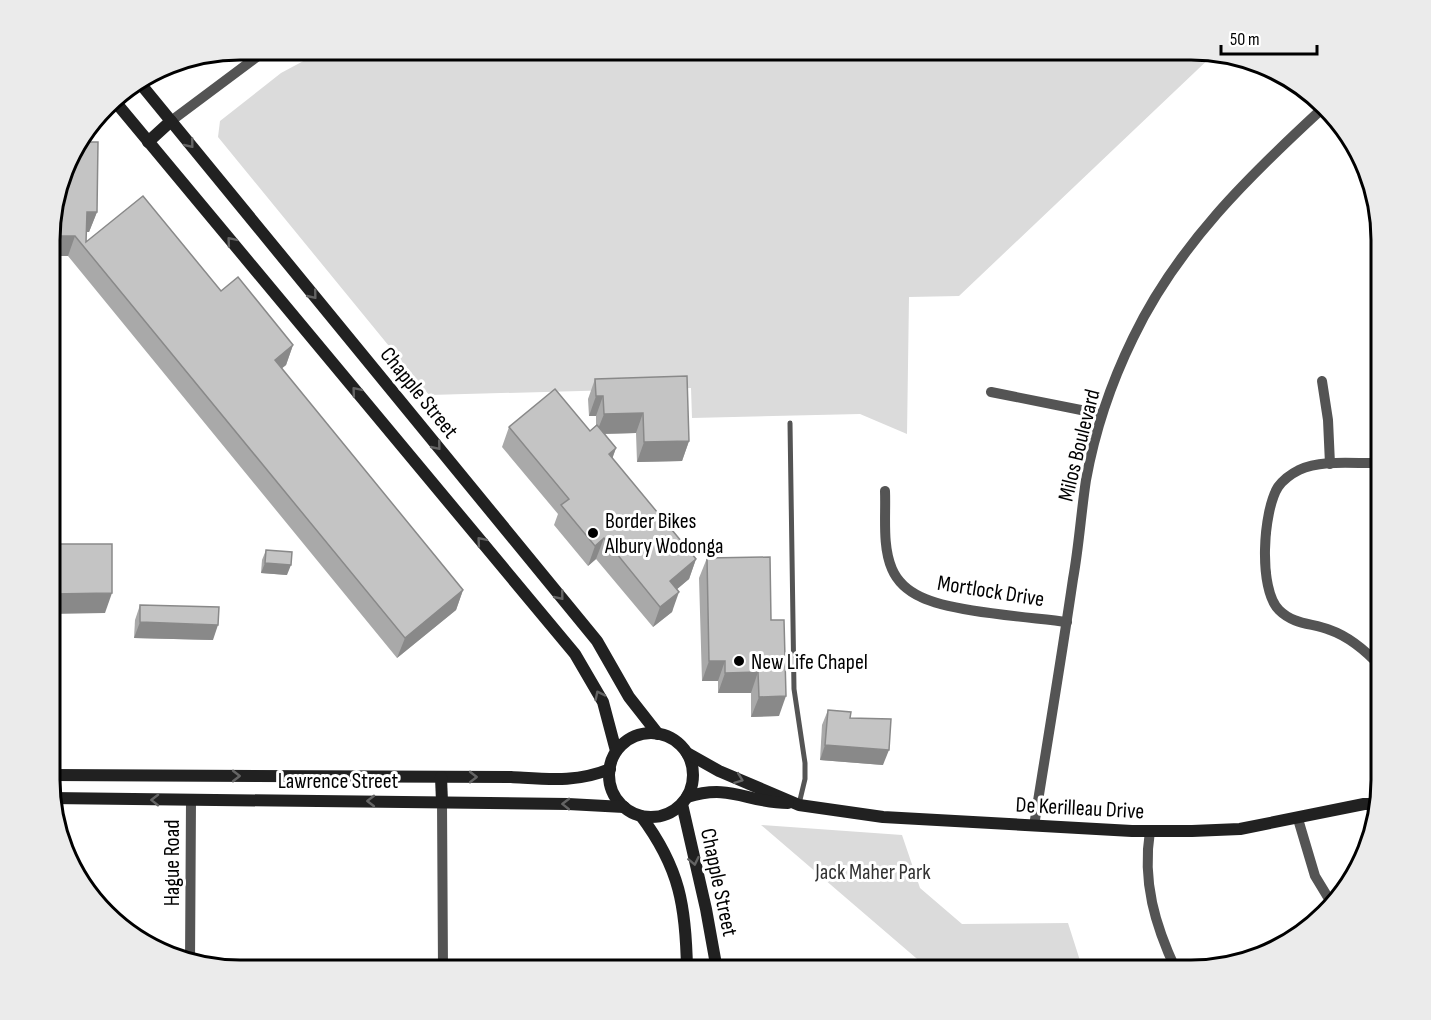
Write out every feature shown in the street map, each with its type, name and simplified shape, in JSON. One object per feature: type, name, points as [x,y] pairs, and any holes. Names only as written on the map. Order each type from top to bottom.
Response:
[{"type":"street","points":[[148,142],[171,120],[252,60]]},
{"type":"street","name":"Chapple Street","points":[[144,88],[597,641],[629,697],[658,734]]},
{"type":"street","points":[[119,107],[575,654],[603,702],[616,751]]},
{"type":"street","name":"Milos Boulevard","points":[[1035,826],[1087,478],[1101,414],[1134,336],[1190,246],[1250,176],[1318,113]]},
{"type":"street","points":[[1322,381],[1328,420],[1330,464]]},
{"type":"street","points":[[991,392],[1101,414]]},
{"type":"street","points":[[1371,464],[1330,464],[1301,469],[1285,479],[1277,489],[1270,513],[1264,563],[1265,582],[1272,602],[1290,619],[1339,634],[1371,656]]},
{"type":"street","name":"Mortlock Drive","points":[[885,491],[887,549],[892,569],[902,586],[922,598],[953,606],[1067,622]]},
{"type":"street","points":[[645,734],[658,734],[669,738],[687,753],[693,779],[685,801],[663,815],[642,816],[624,807],[612,790],[610,768],[616,751],[632,738],[645,734]]},
{"type":"street","name":"De Kerilleau Drive","points":[[687,753],[719,771],[796,804]]},
{"type":"street","name":"Lawrence Street","points":[[60,775],[511,777],[562,781],[586,778],[610,768]]},
{"type":"street","points":[[441,777],[443,960]]},
{"type":"street","name":"De Kerilleau Drive","points":[[685,801],[718,790],[776,803],[883,817],[1149,831],[1240,829],[1369,804]]},
{"type":"street","name":"Lawrence Street","points":[[61,798],[596,804],[624,807]]},
{"type":"street","name":"Hague Road","points":[[190,952],[191,800]]},
{"type":"street","name":"De Kerilleau Drive","points":[[1364,804],[1370,800]]},
{"type":"street","name":"Chapple Street","points":[[685,801],[715,960]]},
{"type":"street","name":"Chapple Street","points":[[642,816],[660,841],[672,866],[686,927],[687,960]]},
{"type":"street","points":[[1298,819],[1315,876],[1328,897]]},
{"type":"street","points":[[1149,831],[1149,888],[1158,932],[1171,960]]},
{"type":"lane","points":[[790,423],[794,689],[805,763],[805,779],[796,804]]},
{"type":"green space","points":[[305,60],[1207,61],[959,296],[909,297],[907,434],[860,414],[692,418],[691,388],[429,395],[218,137],[220,121],[281,73]]},
{"type":"green space","name":"Jack Maher Park","points":[[761,825],[902,835],[920,888],[962,924],[1068,923],[1080,960],[918,960]]},
{"type":"building","points":[[89,142],[98,142],[97,212],[87,212],[86,242],[143,196],[221,291],[238,277],[293,345],[275,360],[463,590],[405,638],[75,236],[60,236],[66,193]]},
{"type":"building","points":[[687,376],[689,441],[644,442],[643,413],[604,414],[603,396],[596,396],[595,379]]},
{"type":"building","points":[[555,389],[590,431],[597,425],[616,448],[609,454],[696,559],[670,581],[679,592],[660,607],[604,538],[595,546],[561,505],[569,499],[509,427]]},
{"type":"building","points":[[60,544],[112,544],[112,593],[60,594]]},
{"type":"building","points":[[266,550],[292,552],[291,565],[265,563]]},
{"type":"building","name":"New Life Chapel","points":[[770,557],[771,620],[784,620],[786,696],[759,697],[758,672],[725,673],[725,661],[709,661],[707,558]]},
{"type":"building","points":[[140,605],[219,607],[218,625],[140,622]]},
{"type":"building","points":[[828,710],[851,712],[850,718],[891,719],[889,750],[825,745]]},
{"type":"place","name":"Border Bikes Albury Wodonga","points":[[593,533]]},
{"type":"place","name":"New Life Chapel","points":[[739,661]]}]
